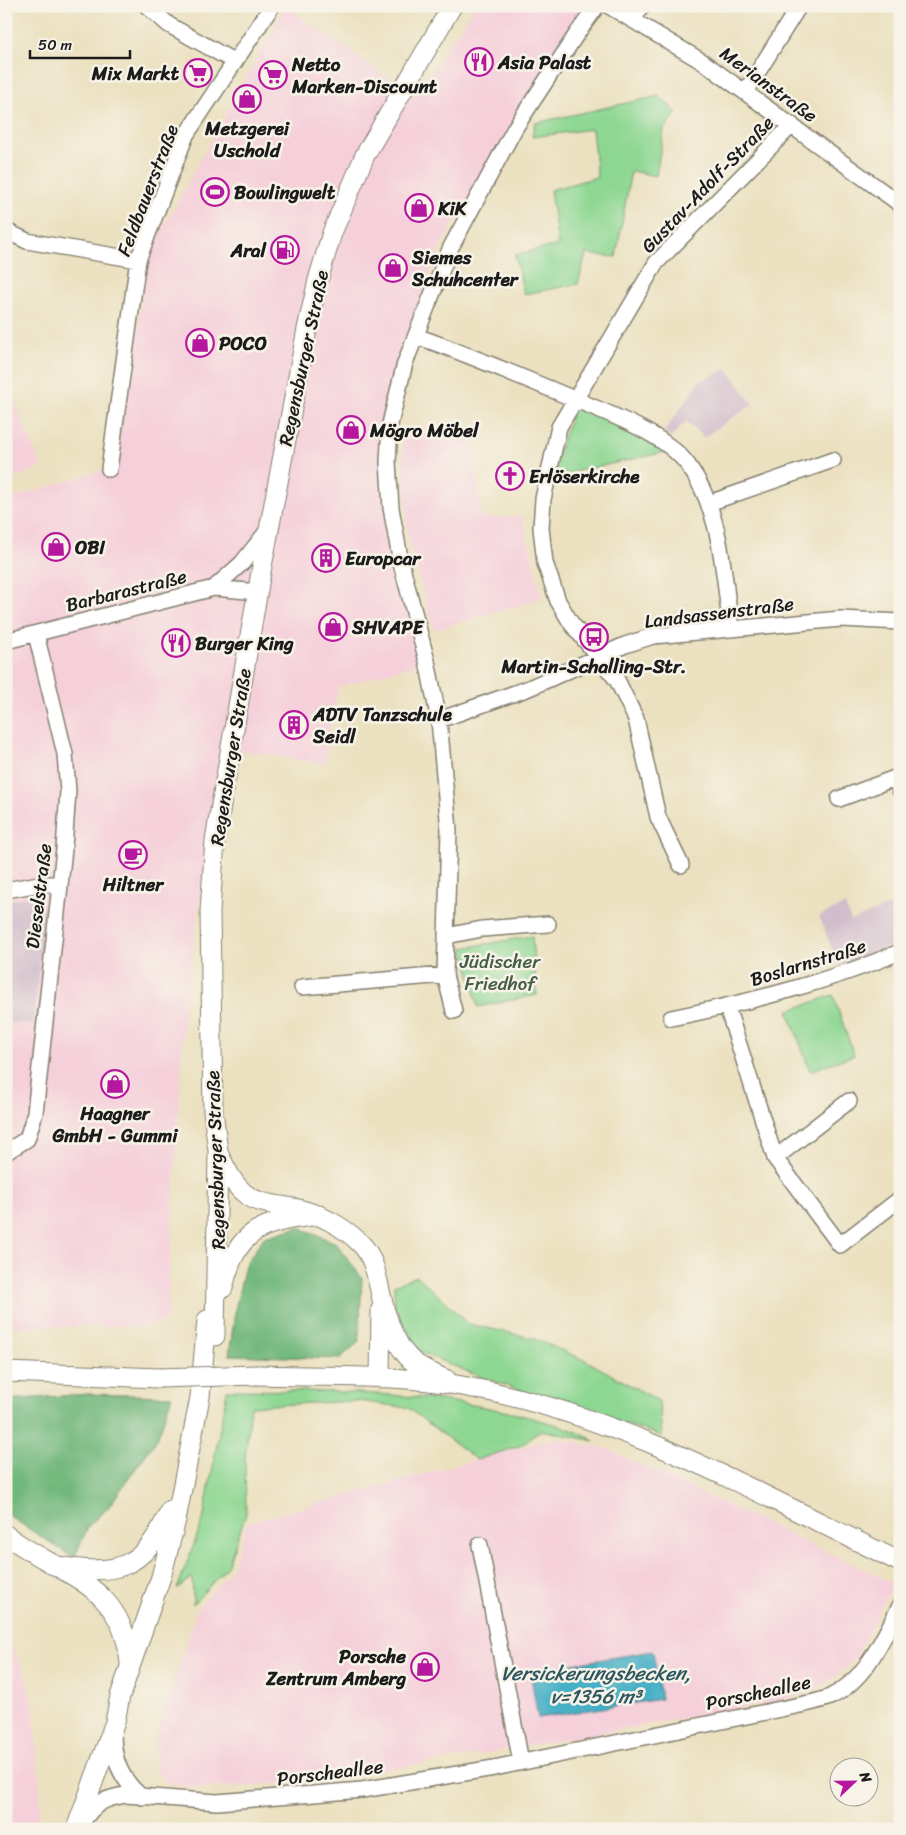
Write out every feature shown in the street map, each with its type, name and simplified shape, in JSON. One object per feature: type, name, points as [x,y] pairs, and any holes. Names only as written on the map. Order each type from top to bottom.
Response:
[{"type":"main road","name":"Regensburger Straße","points":[[215,1336],[218,1151],[213,1111],[210,911],[215,840],[269,528],[307,329],[318,280],[332,233],[365,155],[452,6]]},
{"type":"main road","points":[[114,1725],[120,1696],[161,1577],[176,1520],[189,1462],[200,1397],[208,1311],[210,1152],[213,1111]]},
{"type":"main road","points":[[218,1151],[234,1182],[245,1194],[262,1202],[318,1215],[349,1233],[362,1245],[377,1276],[381,1297],[398,1343],[408,1358],[433,1373],[461,1385]]},
{"type":"main road","points":[[77,1829],[114,1725],[128,1697],[169,1581],[195,1483],[210,1392],[215,1336],[226,1275],[234,1255],[244,1239],[259,1228],[271,1223],[318,1215]]},
{"type":"main road","points":[[380,1378],[381,1297]]},
{"type":"main road","points":[[6,1372],[159,1378],[258,1375],[380,1378],[461,1385],[549,1406],[621,1431],[690,1461],[900,1562]]},
{"type":"main road","points":[[53,1565],[103,1571],[124,1566],[148,1549],[165,1521],[189,1462]]},
{"type":"main road","points":[[6,1535],[24,1549],[81,1579],[107,1602],[116,1615],[126,1638],[130,1665]]},
{"type":"street","points":[[147,6],[170,25],[235,62]]},
{"type":"street","name":"Feldbauerstraße","points":[[109,469],[138,260],[186,135],[272,6]]},
{"type":"street","points":[[454,1011],[445,975],[449,830],[439,720],[427,661],[401,563],[391,508],[388,462],[394,404],[416,336],[450,249],[515,128],[597,6]]},
{"type":"street","name":"Merianstraße","points":[[609,6],[704,62],[900,204]]},
{"type":"street","points":[[633,20],[642,6]]},
{"type":"street","points":[[746,91],[799,6]]},
{"type":"street","name":"Gustav-Adolf-Straße","points":[[681,865],[658,817],[636,719],[617,680],[571,623],[558,601],[545,563],[541,528],[543,499],[559,427],[656,263],[792,125]]},
{"type":"street","points":[[6,231],[27,241],[138,260]]},
{"type":"street","points":[[416,336],[502,367],[612,415],[654,437],[675,451],[688,464],[709,503],[715,523],[731,628]]},
{"type":"street","points":[[709,503],[833,460]]},
{"type":"street","points":[[214,588],[242,563],[269,528]]},
{"type":"street","name":"Barbarastraße","points":[[6,641],[214,588],[258,592]]},
{"type":"street","name":"Landsassenstraße","points":[[439,720],[529,688],[599,657],[653,636],[841,619],[900,622]]},
{"type":"street","name":"Dieselstraße","points":[[6,1152],[28,1139],[34,1113],[64,850],[68,791],[65,754],[36,634]]},
{"type":"street","points":[[839,799],[895,778],[900,790]]},
{"type":"street","points":[[6,890],[39,884],[59,884]]},
{"type":"street","points":[[446,936],[482,929],[548,924]]},
{"type":"street","name":"Boslarnstraße","points":[[671,1018],[787,993],[862,968],[900,952]]},
{"type":"street","points":[[302,987],[445,975]]},
{"type":"street","points":[[727,1007],[775,1158],[840,1246],[900,1199]]},
{"type":"street","points":[[775,1158],[848,1102]]},
{"type":"street","points":[[480,1546],[521,1762]]},
{"type":"street","name":"Porscheallee","points":[[77,1829],[92,1808],[111,1797],[126,1795],[217,1802],[298,1797],[415,1782],[800,1705],[829,1697],[852,1684],[867,1666],[900,1606]]},
{"type":"street","points":[[114,1725],[113,1748],[117,1764],[130,1788],[142,1797]]},
{"type":"shaded area","points":[[286,6],[414,98],[475,6],[582,6],[588,10],[559,48],[438,250],[391,383],[382,431],[382,478],[421,663],[338,687],[324,764],[222,747],[184,1010],[167,1320],[143,1326],[6,1327],[6,500],[115,466],[150,251]]},
{"type":"shaded area","points":[[727,369],[753,404],[704,437],[686,421],[671,438],[664,432],[700,381]]},
{"type":"shaded area","points":[[6,380],[41,467],[6,481]]},
{"type":"shaded area","points":[[402,434],[473,436],[482,518],[522,516],[542,598],[434,630],[408,539]]},
{"type":"shaded area","points":[[30,896],[45,907],[33,1024],[6,1022],[6,901]]},
{"type":"shaded area","points":[[900,902],[900,942],[839,966],[819,916],[845,905],[851,921]]},
{"type":"shaded area","points":[[555,1438],[607,1449],[893,1583],[859,1652],[847,1667],[825,1683],[803,1695],[770,1703],[453,1759],[328,1778],[255,1786],[198,1788],[168,1784],[155,1771],[155,1739],[198,1608],[232,1569],[247,1523]]},
{"type":"shaded area","points":[[6,1634],[23,1669],[33,1702],[40,1791],[39,1817],[34,1829],[6,1829]]},
{"type":"green space","points":[[659,96],[677,113],[664,129],[656,176],[631,171],[616,257],[586,254],[578,284],[524,294],[515,255],[558,245],[550,190],[597,177],[592,129],[532,137],[535,123]]},
{"type":"green space","points":[[576,401],[671,451],[550,477]]},
{"type":"green space","name":"Jüdischer Friedhof","points":[[532,936],[537,995],[478,1007],[463,948]]},
{"type":"green space","points":[[833,995],[854,1055],[810,1071],[788,1011]]},
{"type":"green space","points":[[299,1227],[336,1243],[362,1278],[359,1342],[339,1359],[229,1355],[236,1305],[245,1265],[264,1237]]},
{"type":"green space","points":[[417,1276],[469,1324],[532,1338],[585,1360],[659,1401],[662,1436],[483,1378],[420,1352],[395,1310],[394,1285]]},
{"type":"green space","points":[[227,1390],[381,1394],[457,1402],[548,1422],[572,1430],[595,1441],[541,1430],[522,1445],[477,1460],[408,1408],[358,1401],[251,1406],[245,1459],[246,1514],[227,1567],[193,1604],[192,1577],[177,1589],[203,1520]]},
{"type":"green space","points":[[87,1394],[172,1396],[157,1439],[107,1509],[89,1525],[74,1558],[6,1514],[6,1400]]},
{"type":"water","name":"Versickerungsbecken, v=1356 m³","points":[[653,1651],[661,1699],[538,1718],[530,1671]]},
{"type":"place","name":"Asia Palast","points":[[479,62]]},
{"type":"place","name":"Mix Markt","points":[[198,73]]},
{"type":"place","name":"Netto Marken-Discount","points":[[273,75]]},
{"type":"place","name":"Metzgerei Uschold","points":[[247,99]]},
{"type":"place","name":"Bowlingwelt","points":[[215,192]]},
{"type":"place","name":"KiK","points":[[419,208]]},
{"type":"place","name":"Aral","points":[[285,250]]},
{"type":"place","name":"Siemes Schuhcenter","points":[[393,268]]},
{"type":"place","name":"POCO","points":[[200,343]]},
{"type":"place","name":"Mögro Möbel","points":[[351,430]]},
{"type":"place","name":"Erlöserkirche","points":[[510,476]]},
{"type":"place","name":"OBI","points":[[56,547]]},
{"type":"place","name":"Europcar","points":[[326,558]]},
{"type":"place","name":"SHVAPE","points":[[333,627]]},
{"type":"place","name":"Martin-Schalling-Str.","points":[[594,637]]},
{"type":"place","name":"Burger King","points":[[176,643]]},
{"type":"place","name":"ADTV Tanzschule Seidl","points":[[294,725]]},
{"type":"place","name":"Hiltner","points":[[133,855]]},
{"type":"place","name":"Haagner GmbH - Gummi","points":[[115,1084]]},
{"type":"place","name":"Porsche Zentrum Amberg","points":[[425,1667]]}]
